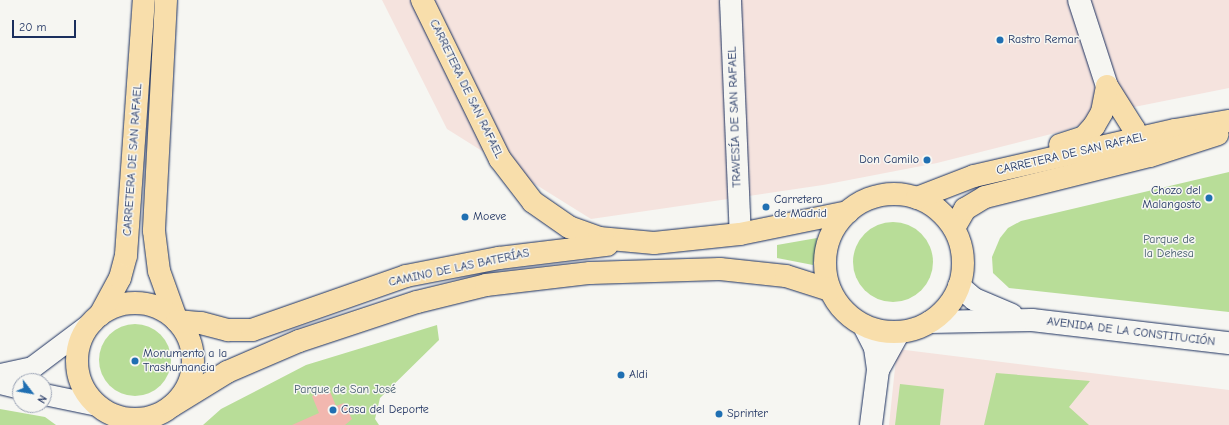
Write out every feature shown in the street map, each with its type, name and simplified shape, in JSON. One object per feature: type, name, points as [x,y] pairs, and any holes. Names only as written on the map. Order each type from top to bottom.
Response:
[{"type":"main road","name":"CARRETERA DE SAN RAFAEL","points":[[96,318],[120,278],[126,255],[144,0]]},
{"type":"main road","name":"CARRETERA DE SAN RAFAEL","points":[[166,0],[154,231],[159,271],[177,321]]},
{"type":"main road","name":"CARRETERA DE SAN RAFAEL","points":[[422,0],[493,148],[533,202],[554,219],[582,233],[607,239],[654,243],[740,234],[848,212]]},
{"type":"main road","points":[[958,220],[917,198],[883,194],[864,200],[848,212],[833,230],[826,250],[825,271],[830,290],[844,311],[864,326],[899,332],[930,322],[948,306],[959,286],[962,254],[958,220],[983,192],[1000,183],[1125,153],[1135,139],[1124,110],[1107,86],[1079,0]]},
{"type":"main road","points":[[959,180],[1008,158],[1084,137],[1100,116],[1107,86]]},
{"type":"main road","points":[[1124,110],[1147,123],[1175,130]]},
{"type":"main road","name":"CARRETERA DE SAN RAFAEL","points":[[917,198],[959,180],[1175,130],[1229,121]]},
{"type":"main road","name":"CARRETERA DE SAN RAFAEL","points":[[958,220],[996,194],[1150,156],[1229,131]]},
{"type":"main road","name":"CAMINO DE LAS BATERÍAS","points":[[177,321],[201,322],[228,330],[252,330],[406,276],[569,248],[654,243]]},
{"type":"main road","name":"CAMINO DE LAS BATERÍAS","points":[[163,414],[227,372],[299,341],[417,302],[486,285],[590,273],[720,269],[786,276],[830,290]]},
{"type":"main road","name":"AVENIDA DE LA CONSTITUCIÓN","points":[[959,286],[974,299],[998,311],[1032,320]]},
{"type":"main road","points":[[140,304],[160,309],[177,321],[190,344],[193,364],[185,389],[163,414],[132,419],[103,413],[81,383],[77,362],[81,341],[96,318],[120,305],[140,304]]},
{"type":"main road","name":"AVENIDA DE LA CONSTITUCIÓN","points":[[930,322],[1032,320],[1229,343]]},
{"type":"main road","points":[[864,326],[874,348],[878,370],[871,425]]},
{"type":"main road","points":[[878,370],[899,332]]},
{"type":"street","name":"TRAVESÍA DE SAN RAFAEL","points":[[730,0],[740,234]]},
{"type":"street","points":[[0,374],[32,367],[96,318]]},
{"type":"street","points":[[0,383],[12,386]]},
{"type":"street","points":[[52,397],[103,413]]},
{"type":"shaded area","points":[[382,0],[1229,0],[1229,88],[1124,109],[1063,131],[937,163],[823,185],[591,219],[447,129]]},
{"type":"shaded area","points":[[897,349],[1229,390],[1229,425],[889,425]]},
{"type":"green space","name":"Parque de la Dehesa","points":[[1229,172],[1229,312],[1009,288],[993,273],[992,257],[1000,238],[1008,228],[1021,221]]},
{"type":"green space","points":[[885,222],[901,222],[922,233],[933,254],[933,270],[922,291],[901,302],[885,302],[871,296],[864,291],[859,284],[853,270],[853,254],[859,240],[864,233],[871,228]]},
{"type":"green space","points":[[817,238],[813,265],[777,258],[777,245]]},
{"type":"green space","points":[[135,324],[155,330],[165,340],[171,360],[165,380],[155,390],[135,396],[115,390],[105,380],[99,360],[105,340],[115,330]]},
{"type":"green space","name":"Parque de San José","points":[[437,325],[439,340],[380,398],[375,419],[379,425],[203,425],[221,409],[306,365]]},
{"type":"green space","points":[[996,373],[1090,381],[1069,407],[1089,425],[984,425]]},
{"type":"green space","points":[[900,384],[944,389],[940,425],[895,425]]},
{"type":"green space","points":[[0,409],[12,411],[12,413],[22,413],[45,417],[56,425],[0,425]]},
{"type":"building","name":"Casa del Deporte","points":[[329,389],[336,406],[344,403],[352,419],[345,425],[292,425],[319,413],[312,396]]},
{"type":"place","name":"Rastro Remar","points":[[1000,40]]},
{"type":"place","name":"Don Camilo","points":[[927,160]]},
{"type":"place","name":"Chozo del Malangosto","points":[[1209,198]]},
{"type":"place","name":"Carretera de Madrid","points":[[766,207]]},
{"type":"place","name":"Moeve","points":[[465,217]]},
{"type":"place","name":"Monumento a la Trashumancia","points":[[135,361]]},
{"type":"place","name":"Aldi","points":[[621,375]]},
{"type":"place","name":"Casa del Deporte","points":[[333,410]]},
{"type":"place","name":"Sprinter","points":[[719,414]]}]
